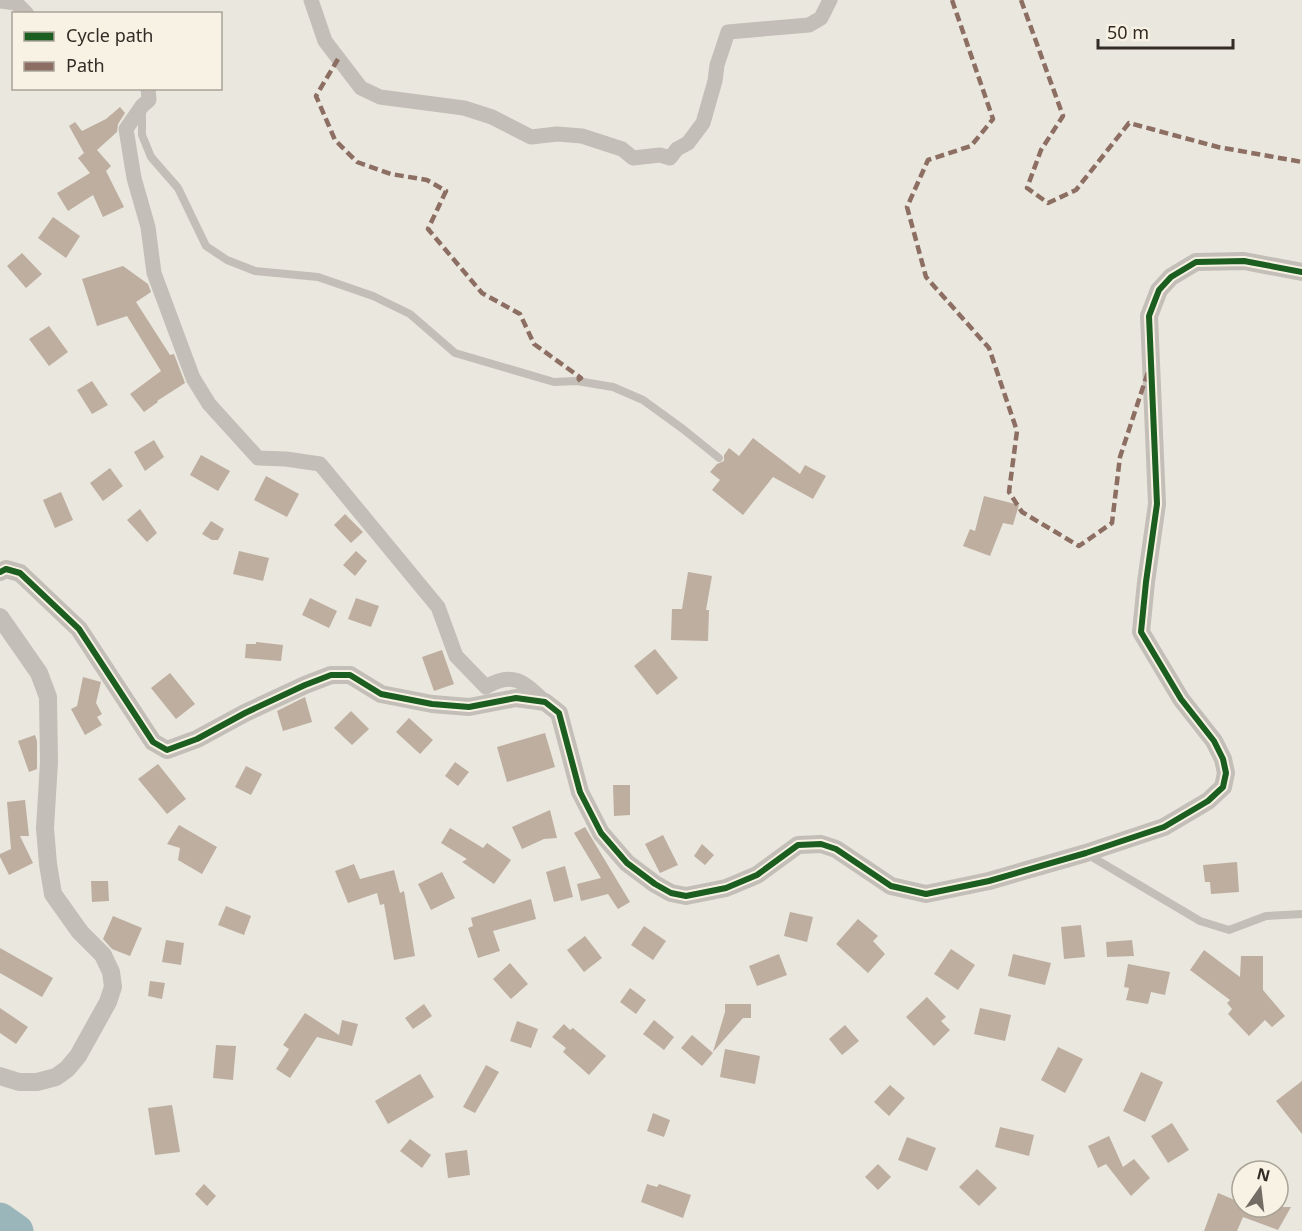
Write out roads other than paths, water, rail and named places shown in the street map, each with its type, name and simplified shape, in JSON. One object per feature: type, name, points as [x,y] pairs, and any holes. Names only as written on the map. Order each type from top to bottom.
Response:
[{"type":"street","points":[[312,0],[326,41],[361,88],[380,97],[464,108],[492,117],[531,136],[557,134],[582,136],[622,149],[633,158],[660,155],[670,158],[677,149],[688,143],[703,123],[715,81],[717,65],[728,32],[809,25],[821,18],[830,0]]},
{"type":"street","points":[[0,1],[16,3],[25,12]]},
{"type":"street","points":[[148,90],[148,100],[126,129],[134,178],[148,227],[154,273],[193,378],[209,404],[258,458],[320,464],[438,607],[456,656],[486,687],[498,679],[521,681],[559,713],[580,792],[601,833],[627,862],[655,884],[686,896],[726,888],[756,875],[798,845],[821,844],[836,849],[891,886],[926,894],[989,881],[1086,853],[1164,827],[1208,801],[1223,787],[1226,773],[1214,741],[1181,699],[1141,632],[1157,504],[1149,316],[1159,290],[1171,277],[1196,262],[1244,261],[1302,272]]},
{"type":"street","points":[[0,572],[6,569],[20,573],[79,629],[153,742],[167,750],[197,739],[244,713],[331,675],[350,675],[381,694],[432,705],[469,707],[516,698],[545,702]]},
{"type":"street","points":[[0,617],[39,673],[48,697],[49,762],[45,828],[53,894],[80,932],[103,955],[111,972],[113,987],[108,1002],[78,1056],[67,1069],[56,1077],[37,1082],[19,1082],[0,1076]]},
{"type":"lane","points":[[142,106],[142,135],[151,157],[178,188],[206,246],[227,260],[255,271],[318,278],[373,296],[410,314],[455,353],[554,382],[578,381],[613,387],[643,400],[719,458]]},
{"type":"lane","points":[[1086,853],[1200,921],[1229,930],[1266,916],[1302,914]]},
{"type":"waterway","points":[[0,1219],[17,1231]]}]
